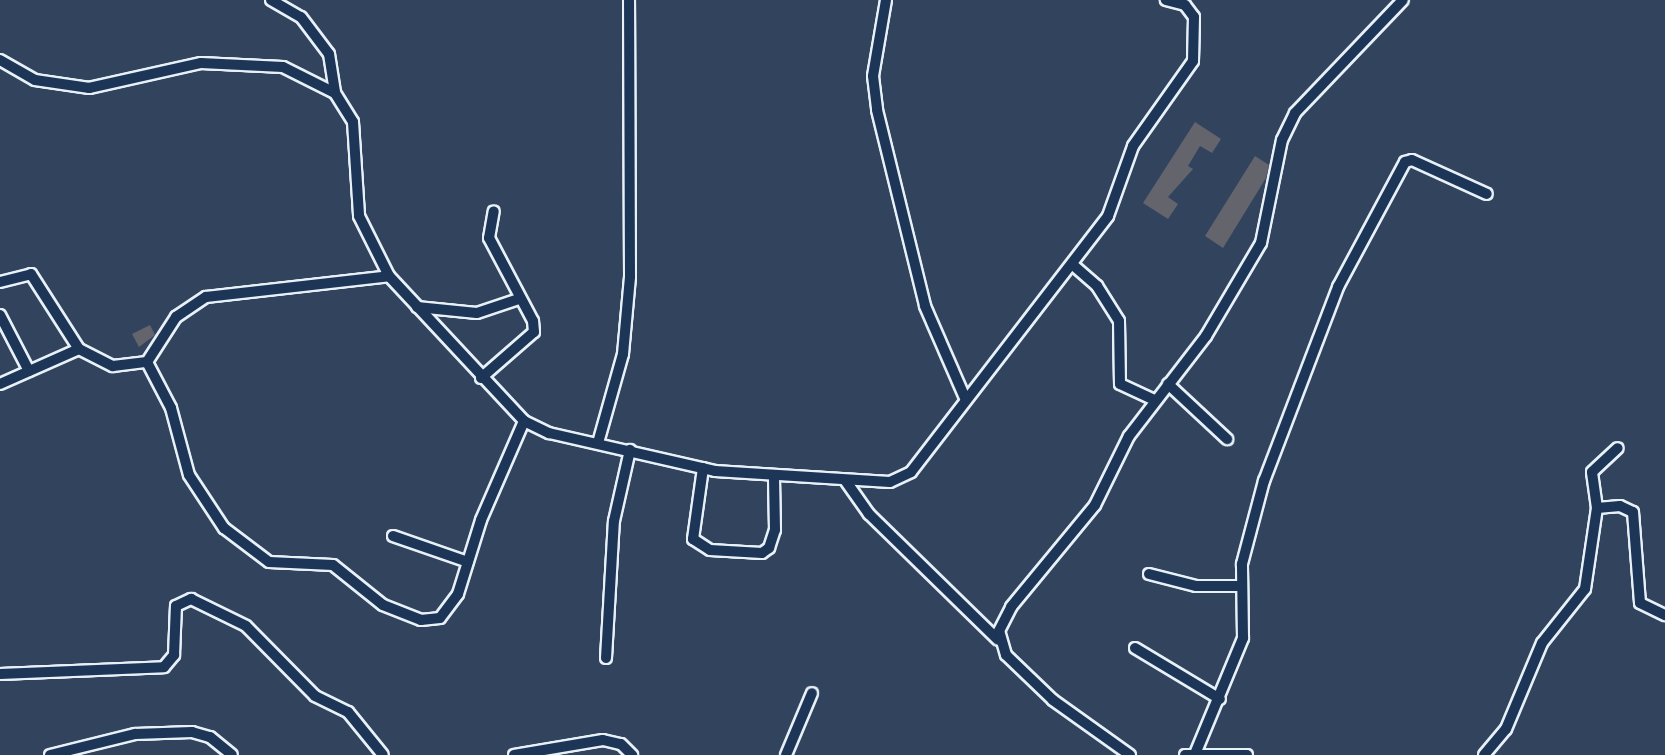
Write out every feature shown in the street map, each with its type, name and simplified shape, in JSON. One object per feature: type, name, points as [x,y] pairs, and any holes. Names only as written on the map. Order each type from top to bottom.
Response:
[{"type":"street","points":[[271,0],[306,21],[329,54],[335,93],[353,122],[359,216],[389,276],[524,421],[598,443],[703,468],[845,480],[902,480],[1073,265],[1108,216],[1133,146],[1193,61],[1194,17],[1185,5],[1166,0]]},
{"type":"street","points":[[598,443],[621,367],[630,277],[629,0]]},
{"type":"street","points":[[886,0],[873,76],[877,110],[925,306],[965,398]]},
{"type":"street","points":[[998,640],[1011,607],[1095,505],[1129,436],[1206,336],[1261,243],[1282,140],[1295,113],[1403,0]]},
{"type":"street","points":[[0,60],[35,80],[89,88],[201,63],[267,63],[335,93]]},
{"type":"street","points":[[1195,754],[1243,638],[1241,586],[1264,481],[1334,298],[1401,168],[1412,160],[1487,194]]},
{"type":"street","points":[[481,378],[534,332],[489,238],[494,211]]},
{"type":"street","points":[[1073,265],[1097,286],[1119,321],[1120,384],[1155,400]]},
{"type":"street","points":[[0,282],[31,274],[79,349],[113,366],[147,362]]},
{"type":"street","points":[[147,362],[176,317],[206,297],[389,276]]},
{"type":"street","points":[[417,307],[477,313],[519,299]]},
{"type":"street","points":[[0,315],[29,371]]},
{"type":"street","points":[[0,384],[79,349]]},
{"type":"street","points":[[147,362],[171,408],[189,475],[224,528],[263,559],[333,565],[383,605],[432,621],[446,613],[458,594],[481,520],[524,421]]},
{"type":"street","points":[[1168,384],[1227,439]]},
{"type":"street","points":[[1484,755],[1506,729],[1542,643],[1585,589],[1593,563],[1597,508],[1592,472],[1618,448]]},
{"type":"street","points":[[606,658],[614,521],[630,450]]},
{"type":"street","points":[[703,468],[693,539],[710,550],[762,553],[769,548],[775,530],[774,476]]},
{"type":"street","points":[[845,480],[869,514],[998,640],[1053,700],[1130,755]]},
{"type":"street","points":[[1597,508],[1620,506],[1633,512],[1640,603],[1665,615]]},
{"type":"street","points":[[393,536],[468,562]]},
{"type":"street","points":[[1149,574],[1196,586],[1241,586]]},
{"type":"street","points":[[0,674],[164,667],[174,655],[176,606],[191,599],[246,626],[315,696],[348,712],[383,755]]},
{"type":"street","points":[[1135,648],[1220,699]]},
{"type":"street","points":[[786,755],[812,693]]},
{"type":"street","points":[[50,755],[135,734],[192,732],[210,737],[232,755]]},
{"type":"street","points":[[514,755],[603,740],[621,744],[632,755]]},
{"type":"street","points":[[1185,755],[1247,755]]},
{"type":"building","points":[[1195,122],[1221,139],[1212,153],[1200,146],[1188,166],[1193,169],[1168,197],[1178,204],[1168,219],[1143,203]]},
{"type":"building","points":[[1255,156],[1269,165],[1266,178],[1223,248],[1205,236]]},
{"type":"building","points":[[150,325],[155,335],[139,347],[132,334]]}]
